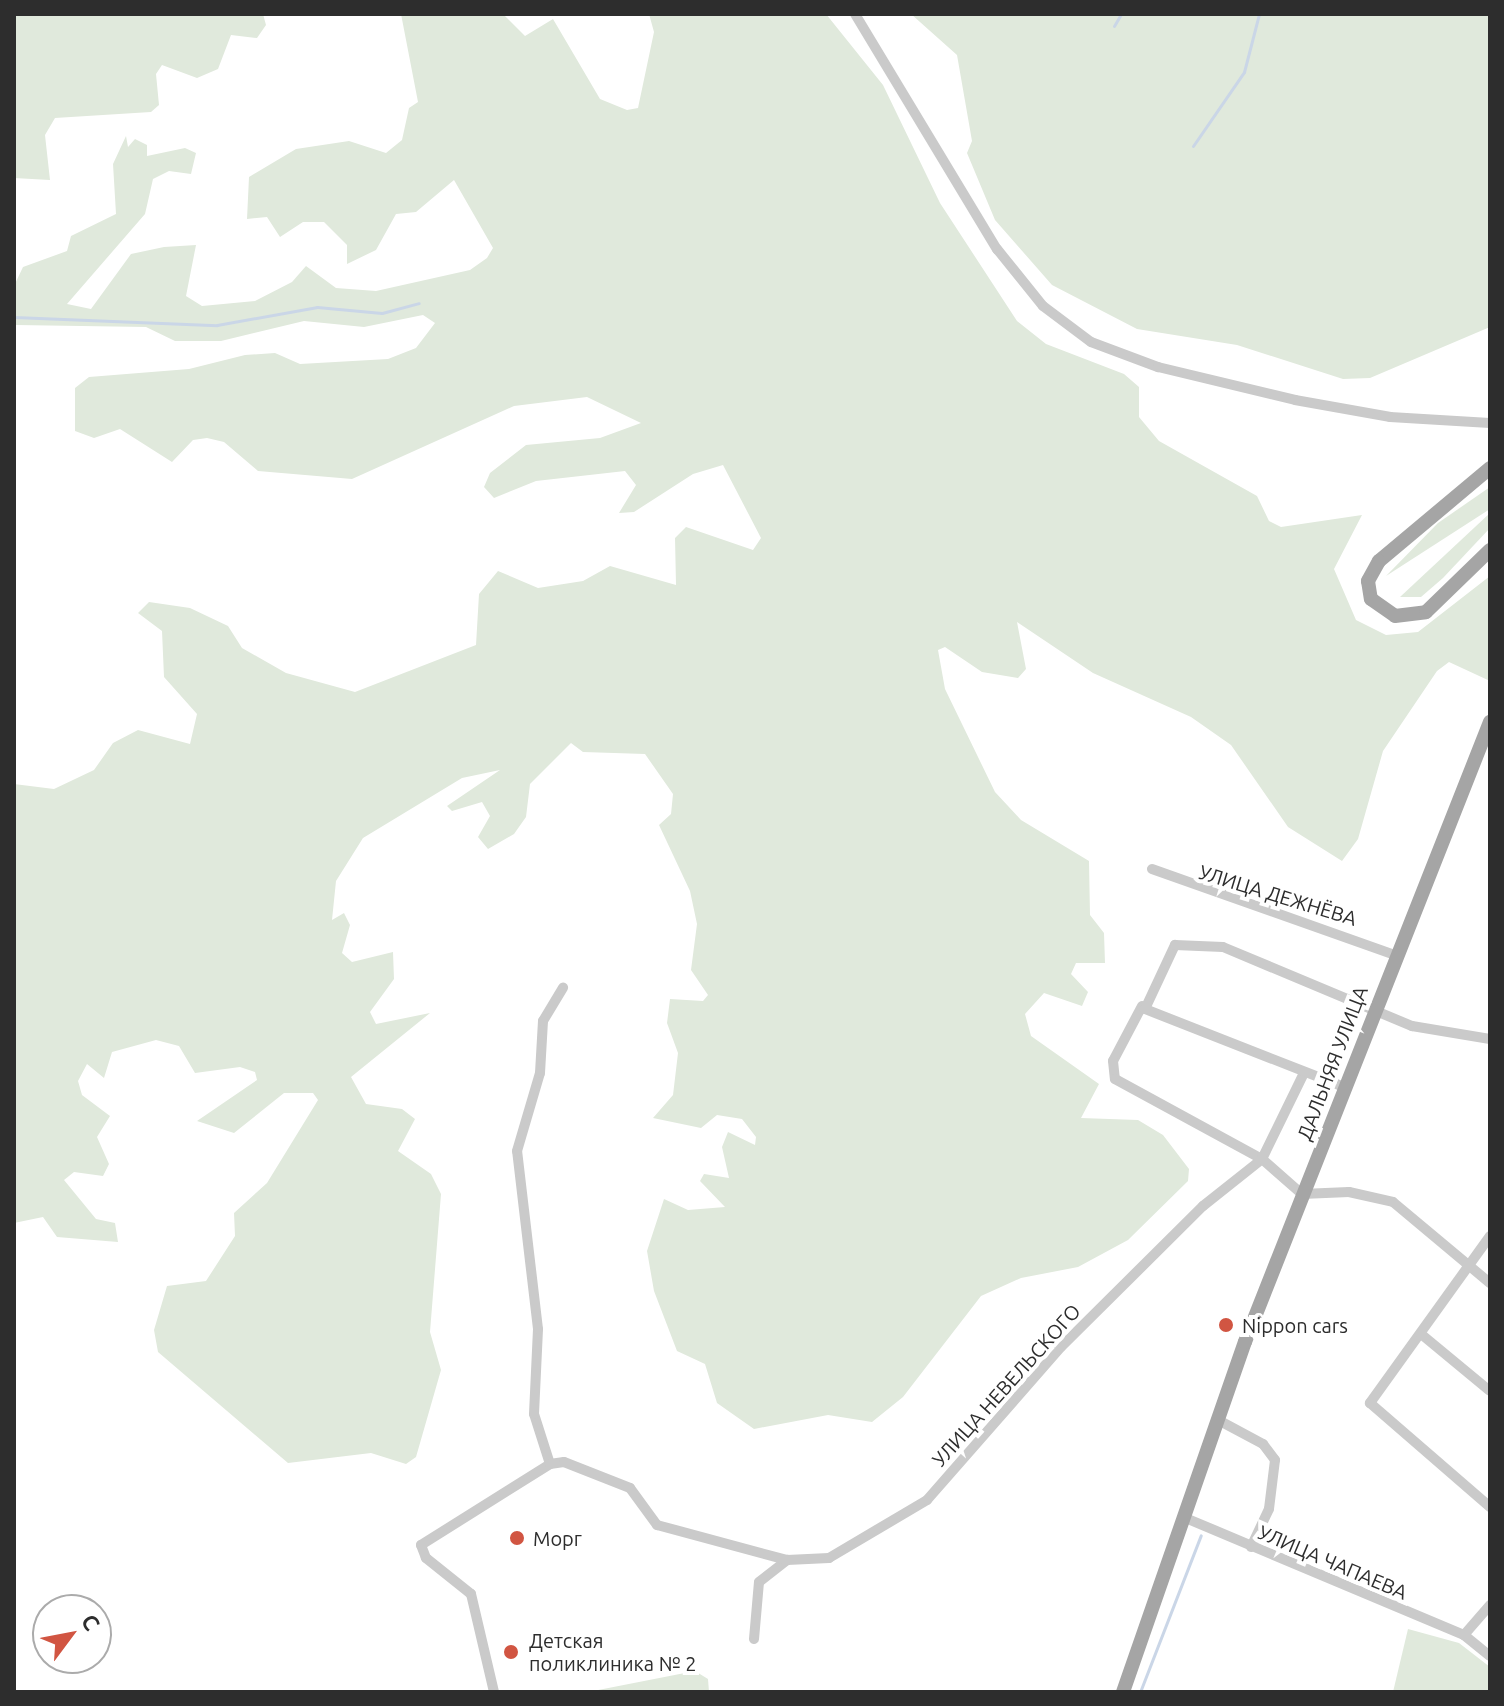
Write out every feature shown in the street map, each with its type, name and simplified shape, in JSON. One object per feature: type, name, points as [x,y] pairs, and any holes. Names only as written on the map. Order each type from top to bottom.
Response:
[{"type":"main road","points":[[1490,468],[1379,561],[1368,581],[1371,599],[1395,616],[1426,612],[1490,550]]},
{"type":"main road","name":"ДАЛЬНЯЯ УЛИЦА","points":[[1123,1692],[1188,1519],[1302,1194],[1374,1006],[1490,722]]},
{"type":"street","points":[[855,14],[997,249],[1043,306],[1091,342],[1295,400],[1390,417],[1490,423]]},
{"type":"street","name":"УЛИЦА ДЕЖНЁВА","points":[[1152,869],[1395,955]]},
{"type":"street","points":[[1490,1039],[1412,1026],[1374,1006],[1223,947],[1181,941],[1113,1061],[1115,1079],[1262,1159],[1302,1194],[1349,1192],[1393,1202],[1490,1283]]},
{"type":"street","points":[[494,1692],[471,1594],[426,1558],[421,1545],[550,1464],[534,1414],[538,1329],[517,1151],[540,1073],[543,1021],[563,988]]},
{"type":"street","points":[[1142,1006],[1344,1087]]},
{"type":"street","points":[[1262,1159],[1304,1073]]},
{"type":"street","name":"УЛИЦА НЕВЕЛЬСКОГО","points":[[550,1464],[564,1462],[630,1488],[657,1525],[787,1560],[829,1558],[927,1500],[1061,1347],[1203,1206],[1262,1159]]},
{"type":"street","points":[[1490,1236],[1473,1269],[1372,1396],[1373,1410],[1490,1507]]},
{"type":"street","points":[[1421,1334],[1490,1391]]},
{"type":"street","points":[[1220,1421],[1263,1444],[1275,1460],[1269,1509],[1251,1547]]},
{"type":"street","name":"УЛИЦА ЧАПАЕВА","points":[[1188,1519],[1464,1635],[1490,1656]]},
{"type":"street","points":[[754,1639],[759,1582],[787,1560]]},
{"type":"street","points":[[1464,1635],[1490,1605]]},
{"type":"shaded area","points":[[14,14],[263,14],[266,25],[257,38],[231,35],[218,69],[197,78],[162,65],[156,74],[159,105],[151,112],[55,118],[45,135],[50,180],[14,178]]},
{"type":"shaded area","points":[[401,14],[503,14],[525,36],[553,19],[600,99],[627,110],[638,108],[654,32],[649,14],[826,14],[883,85],[940,203],[1017,321],[1046,344],[1124,374],[1139,387],[1139,417],[1159,441],[1257,496],[1269,521],[1281,527],[1362,515],[1334,569],[1356,620],[1386,635],[1418,632],[1490,576],[1490,681],[1449,662],[1437,671],[1383,751],[1358,839],[1342,861],[1288,827],[1231,745],[1191,717],[1093,673],[1017,622],[1026,669],[1018,678],[982,672],[945,647],[938,650],[945,689],[995,792],[1021,820],[1089,861],[1090,915],[1104,933],[1105,963],[1076,963],[1071,974],[1088,992],[1082,1006],[1044,993],[1025,1014],[1031,1036],[1099,1084],[1081,1118],[1138,1120],[1163,1135],[1189,1169],[1188,1181],[1128,1240],[1078,1267],[1021,1278],[981,1296],[903,1397],[872,1422],[828,1415],[754,1429],[717,1403],[705,1364],[677,1351],[654,1291],[647,1251],[664,1199],[688,1210],[725,1207],[700,1181],[704,1174],[729,1178],[722,1147],[728,1132],[755,1145],[756,1137],[742,1119],[717,1115],[701,1128],[653,1118],[673,1095],[678,1053],[667,1023],[670,999],[703,1001],[708,995],[691,970],[697,924],[690,891],[659,825],[671,814],[673,794],[645,754],[583,752],[571,743],[530,784],[526,817],[514,834],[488,849],[478,837],[490,816],[482,802],[452,811],[447,806],[500,770],[462,778],[363,838],[336,881],[332,920],[344,913],[350,925],[342,953],[352,962],[393,952],[394,979],[370,1012],[376,1024],[430,1013],[351,1077],[366,1104],[402,1109],[415,1119],[398,1151],[431,1174],[441,1194],[430,1332],[441,1370],[416,1457],[406,1464],[371,1453],[288,1463],[158,1352],[154,1330],[167,1286],[206,1281],[235,1236],[234,1213],[267,1183],[318,1100],[313,1093],[284,1093],[234,1133],[197,1121],[257,1080],[255,1072],[240,1067],[195,1073],[179,1046],[156,1040],[112,1052],[104,1078],[87,1064],[78,1081],[82,1095],[110,1116],[97,1137],[109,1164],[103,1176],[74,1172],[64,1180],[96,1219],[115,1223],[118,1242],[57,1237],[43,1217],[14,1223],[14,784],[54,789],[94,770],[113,743],[138,730],[190,744],[197,714],[164,677],[162,631],[138,613],[149,602],[190,608],[228,626],[242,648],[286,673],[355,692],[476,645],[479,594],[498,571],[538,588],[583,581],[610,566],[676,585],[675,538],[686,527],[753,550],[761,538],[723,465],[693,474],[634,512],[619,513],[636,485],[625,471],[536,481],[494,498],[484,487],[490,473],[526,445],[600,438],[641,423],[587,397],[514,406],[352,479],[258,471],[224,442],[207,438],[193,440],[172,462],[120,429],[94,438],[75,431],[75,388],[89,377],[189,369],[245,355],[275,353],[300,364],[388,359],[416,348],[435,323],[423,315],[364,327],[304,321],[221,341],[175,341],[146,327],[16,325],[14,286],[23,267],[67,251],[71,236],[116,214],[113,164],[126,136],[128,147],[135,139],[147,145],[147,156],[185,148],[196,153],[191,174],[169,171],[153,179],[145,214],[67,304],[91,309],[131,254],[164,247],[196,245],[186,296],[202,306],[255,301],[292,282],[306,266],[336,288],[376,291],[470,270],[487,258],[493,248],[454,180],[416,212],[396,214],[376,250],[347,264],[347,245],[324,222],[303,222],[280,237],[267,217],[247,219],[249,177],[296,149],[349,141],[386,153],[402,140],[409,108],[418,102]]},
{"type":"shaded area","points":[[911,14],[1490,14],[1490,327],[1370,378],[1343,379],[1237,345],[1137,329],[1052,285],[995,220],[967,153],[972,141],[957,55]]},
{"type":"shaded area","points":[[1490,487],[1490,509],[1386,576],[1438,523]]},
{"type":"shaded area","points":[[1490,513],[1490,528],[1443,578],[1421,597],[1400,597]]},
{"type":"shaded area","points":[[1408,1629],[1459,1643],[1490,1667],[1490,1692],[1393,1692]]},
{"type":"shaded area","points":[[695,1671],[708,1679],[709,1692],[588,1692]]},
{"type":"waterway","points":[[1114,26],[1121,14]]},
{"type":"waterway","points":[[1193,146],[1244,72],[1259,14]]},
{"type":"waterway","points":[[14,317],[217,325],[317,307],[382,313],[419,303]]},
{"type":"waterway","points":[[1140,1692],[1201,1535]]},
{"type":"place","name":"Nippon cars","points":[[1226,1325]]},
{"type":"place","name":"Морг","points":[[517,1538]]},
{"type":"place","name":"Детская поликлиника № 2","points":[[511,1652]]}]
